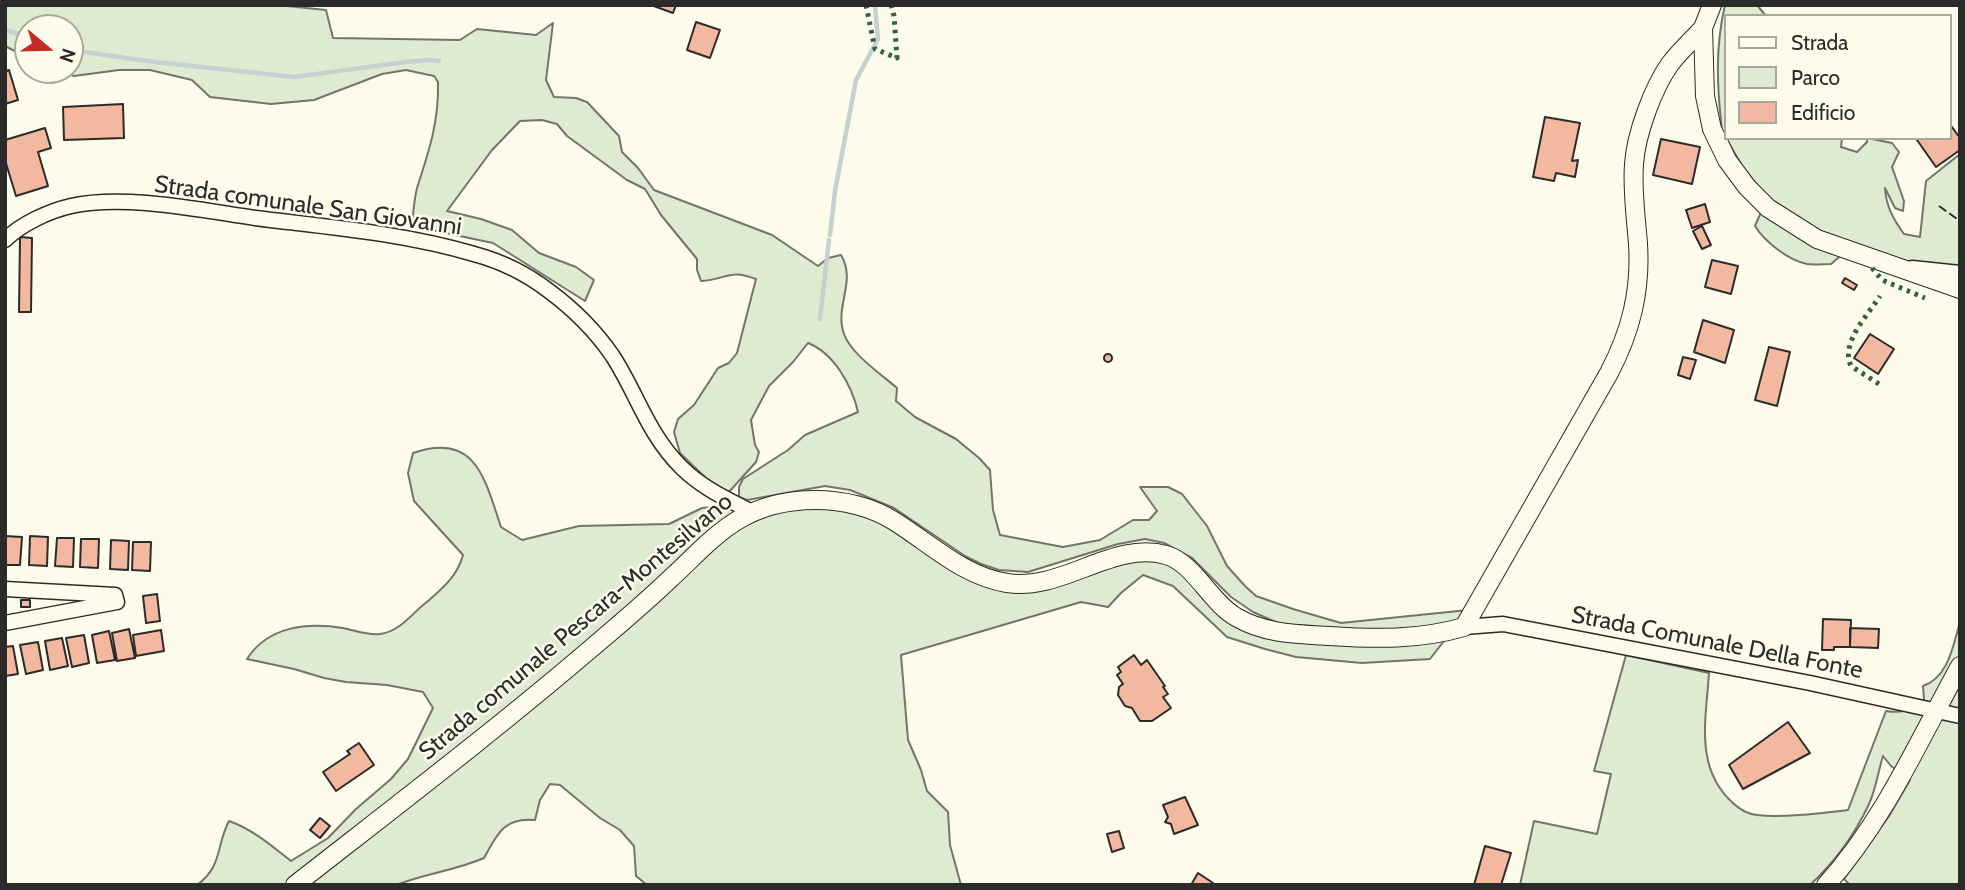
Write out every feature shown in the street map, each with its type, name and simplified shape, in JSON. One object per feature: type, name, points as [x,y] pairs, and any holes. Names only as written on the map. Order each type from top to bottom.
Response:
[{"type":"street","points":[[1464,627],[1603,384],[1627,335],[1636,304],[1639,278],[1634,179],[1637,148],[1650,106],[1668,68],[1703,28],[1712,5]]},
{"type":"street","points":[[1703,28],[1705,96],[1712,129],[1727,160],[1746,187],[1768,208],[1817,239],[1960,289]]},
{"type":"street","name":"Strada comunale San Giovanni","points":[[5,240],[26,225],[70,206],[127,203],[344,229],[436,243],[477,254],[518,271],[550,291],[575,314],[612,355],[644,418],[681,467],[706,488],[752,512]]},
{"type":"street","points":[[1898,266],[1960,273]]},
{"type":"street","name":"Strada comunale Pescara-Montesilvano","points":[[295,885],[494,730],[666,583],[716,536],[734,522],[768,506],[816,500],[857,506],[894,520],[968,570],[997,581],[1022,585],[1052,579],[1134,553],[1146,551],[1166,555],[1186,567],[1215,600],[1235,617],[1260,628],[1288,634],[1399,639],[1434,635],[1464,627]]},
{"type":"street","points":[[5,589],[115,595],[117,602],[5,623]]},
{"type":"street","name":"Strada Comunale Della Fonte","points":[[1464,627],[1503,624],[1810,683],[1960,716]]},
{"type":"street","points":[[1826,885],[1877,819],[1960,666]]},
{"type":"green space","points":[[5,5],[277,5],[326,10],[333,38],[460,40],[477,29],[536,35],[553,23],[546,80],[554,97],[576,98],[587,102],[619,136],[622,152],[654,190],[772,235],[818,266],[828,258],[841,255],[847,275],[842,324],[848,342],[867,364],[897,388],[896,401],[915,417],[956,439],[990,470],[993,510],[1000,535],[1063,547],[1100,540],[1133,520],[1149,520],[1157,511],[1140,487],[1168,487],[1182,494],[1207,526],[1227,566],[1256,596],[1341,623],[1468,610],[1430,659],[1362,663],[1296,657],[1227,637],[1173,586],[1143,575],[1108,607],[1081,602],[901,655],[908,740],[927,791],[948,812],[950,845],[961,885],[647,885],[636,876],[634,846],[620,830],[600,818],[560,785],[550,784],[540,800],[535,820],[509,824],[498,835],[484,858],[396,885],[197,885],[215,863],[229,821],[254,833],[291,861],[328,838],[391,779],[408,759],[433,708],[423,692],[324,678],[247,659],[266,639],[303,626],[330,626],[371,634],[394,630],[449,581],[458,569],[463,555],[414,501],[408,473],[413,453],[434,448],[451,449],[464,454],[475,464],[483,477],[501,527],[522,540],[579,526],[669,524],[702,508],[728,505],[851,510],[1016,592],[1147,556],[1172,564],[1236,622],[1287,627],[1253,612],[1231,597],[1192,558],[1164,543],[1145,539],[1118,544],[1028,572],[999,570],[965,556],[894,508],[850,490],[825,486],[747,500],[739,497],[739,487],[743,479],[788,450],[805,435],[858,412],[846,381],[834,362],[808,343],[769,386],[751,420],[755,445],[759,452],[756,462],[728,493],[712,484],[680,453],[674,432],[678,419],[694,405],[718,368],[729,363],[737,353],[756,279],[733,275],[701,281],[697,259],[661,215],[645,189],[627,180],[567,136],[557,124],[542,120],[520,121],[492,150],[447,211],[512,230],[539,253],[576,267],[594,280],[585,301],[493,243],[412,226],[416,193],[435,123],[438,82],[434,76],[406,70],[382,74],[314,100],[271,104],[210,97],[192,80],[150,70],[119,70],[84,75],[84,14],[14,14],[14,51],[5,46]]},
{"type":"green space","points":[[1725,5],[1757,5],[1764,14],[1724,14],[1724,134],[1718,83],[1720,36]]},
{"type":"green space","points":[[1727,140],[1842,140],[1841,147],[1857,152],[1867,140],[1892,143],[1899,152],[1892,167],[1904,201],[1903,211],[1895,208],[1885,188],[1889,207],[1904,234],[1920,237],[1926,181],[1960,154],[1960,268],[1920,265],[1852,246],[1831,264],[1807,264],[1792,259],[1771,244],[1755,226],[1762,210],[1771,201],[1745,171]]},
{"type":"green space","points":[[1960,622],[1960,885],[1850,885],[1844,879],[1889,816],[1910,780],[1891,766],[1883,756],[1871,798],[1857,826],[1836,858],[1810,885],[1520,885],[1534,821],[1597,834],[1611,774],[1594,771],[1626,655],[1709,673],[1705,726],[1708,760],[1721,790],[1734,804],[1750,814],[1757,815],[1815,814],[1848,810],[1886,711],[1906,710],[1924,700],[1923,686],[1932,682],[1944,668]]},
{"type":"building","points":[[651,5],[676,5],[673,13]]},
{"type":"building","points":[[696,22],[720,30],[710,58],[687,50]]},
{"type":"building","points":[[9,70],[18,100],[5,104],[5,72]]},
{"type":"building","points":[[123,104],[124,138],[64,140],[63,107]]},
{"type":"building","points":[[1545,117],[1580,123],[1572,161],[1578,160],[1575,177],[1556,173],[1554,181],[1533,177]]},
{"type":"building","points":[[1951,126],[1960,138],[1960,150],[1936,167],[1917,140],[1951,140]]},
{"type":"building","points":[[45,128],[51,148],[38,152],[48,186],[16,196],[5,160],[5,140]]},
{"type":"building","points":[[1661,139],[1700,147],[1692,184],[1653,175]]},
{"type":"building","points":[[1705,204],[1710,222],[1692,228],[1686,210]]},
{"type":"building","points":[[1702,226],[1711,245],[1702,249],[1693,231]]},
{"type":"building","points":[[20,237],[32,238],[31,312],[19,312]]},
{"type":"building","points":[[1712,260],[1738,266],[1731,294],[1705,287]]},
{"type":"building","points":[[1845,278],[1857,285],[1854,290],[1842,283]]},
{"type":"building","points":[[1703,320],[1734,330],[1725,363],[1694,352]]},
{"type":"building","points":[[1870,334],[1894,349],[1878,374],[1854,358]]},
{"type":"building","points":[[1769,347],[1790,352],[1777,406],[1755,400]]},
{"type":"building","points":[[1108,354],[1112,358],[1108,362],[1104,358]]},
{"type":"building","points":[[1683,357],[1696,360],[1690,379],[1678,375]]},
{"type":"building","points":[[5,536],[22,537],[20,565],[5,565]]},
{"type":"building","points":[[30,536],[48,537],[47,566],[29,565]]},
{"type":"building","points":[[57,538],[74,538],[73,567],[55,566]]},
{"type":"building","points":[[81,539],[99,539],[98,568],[80,567]]},
{"type":"building","points":[[111,540],[129,541],[128,570],[110,569]]},
{"type":"building","points":[[133,542],[151,542],[150,571],[132,570]]},
{"type":"building","points":[[157,594],[160,621],[146,623],[143,596]]},
{"type":"building","points":[[21,600],[30,600],[30,607],[21,607]]},
{"type":"building","points":[[1823,619],[1851,620],[1850,647],[1822,650]]},
{"type":"building","points":[[1850,628],[1879,629],[1878,648],[1850,647]]},
{"type":"building","points":[[129,629],[135,658],[117,661],[112,633]]},
{"type":"building","points":[[161,630],[164,651],[136,656],[133,635]]},
{"type":"building","points":[[109,631],[115,660],[97,663],[92,635]]},
{"type":"building","points":[[84,635],[89,663],[72,667],[66,638]]},
{"type":"building","points":[[62,638],[68,666],[50,670],[45,641]]},
{"type":"building","points":[[38,642],[43,670],[26,674],[20,645]]},
{"type":"building","points":[[13,646],[18,674],[5,676],[5,647]]},
{"type":"building","points":[[1134,655],[1141,665],[1147,660],[1168,694],[1163,697],[1171,708],[1152,721],[1140,721],[1132,708],[1125,706],[1118,695],[1119,687],[1123,684],[1117,675],[1121,672],[1118,667]]},
{"type":"building","points":[[1788,722],[1810,753],[1743,789],[1729,765]]},
{"type":"building","points":[[359,743],[374,765],[336,791],[323,772],[350,754],[347,751]]},
{"type":"building","points":[[1185,797],[1198,825],[1174,834],[1171,824],[1165,822],[1168,817],[1163,805]]},
{"type":"building","points":[[320,818],[330,826],[320,838],[310,830]]},
{"type":"building","points":[[1119,831],[1124,848],[1112,852],[1107,834]]},
{"type":"building","points":[[1485,846],[1511,853],[1501,885],[1474,885]]},
{"type":"building","points":[[1198,873],[1216,885],[1191,885]]},
{"type":"waterway","points":[[830,235],[835,191],[856,80],[878,39],[875,5]]},
{"type":"waterway","points":[[5,30],[14,33]]},
{"type":"waterway","points":[[84,52],[294,77],[406,62],[439,61]]},
{"type":"waterway","points":[[820,319],[829,240]]},
{"type":"hedge","points":[[866,5],[875,49],[897,58],[891,5]]},
{"type":"hedge","points":[[1872,268],[1882,280],[1925,298]]},
{"type":"hedge","points":[[1879,384],[1851,366],[1849,348],[1857,330],[1880,296]]},
{"type":"fence","points":[[1939,206],[1960,221]]}]
